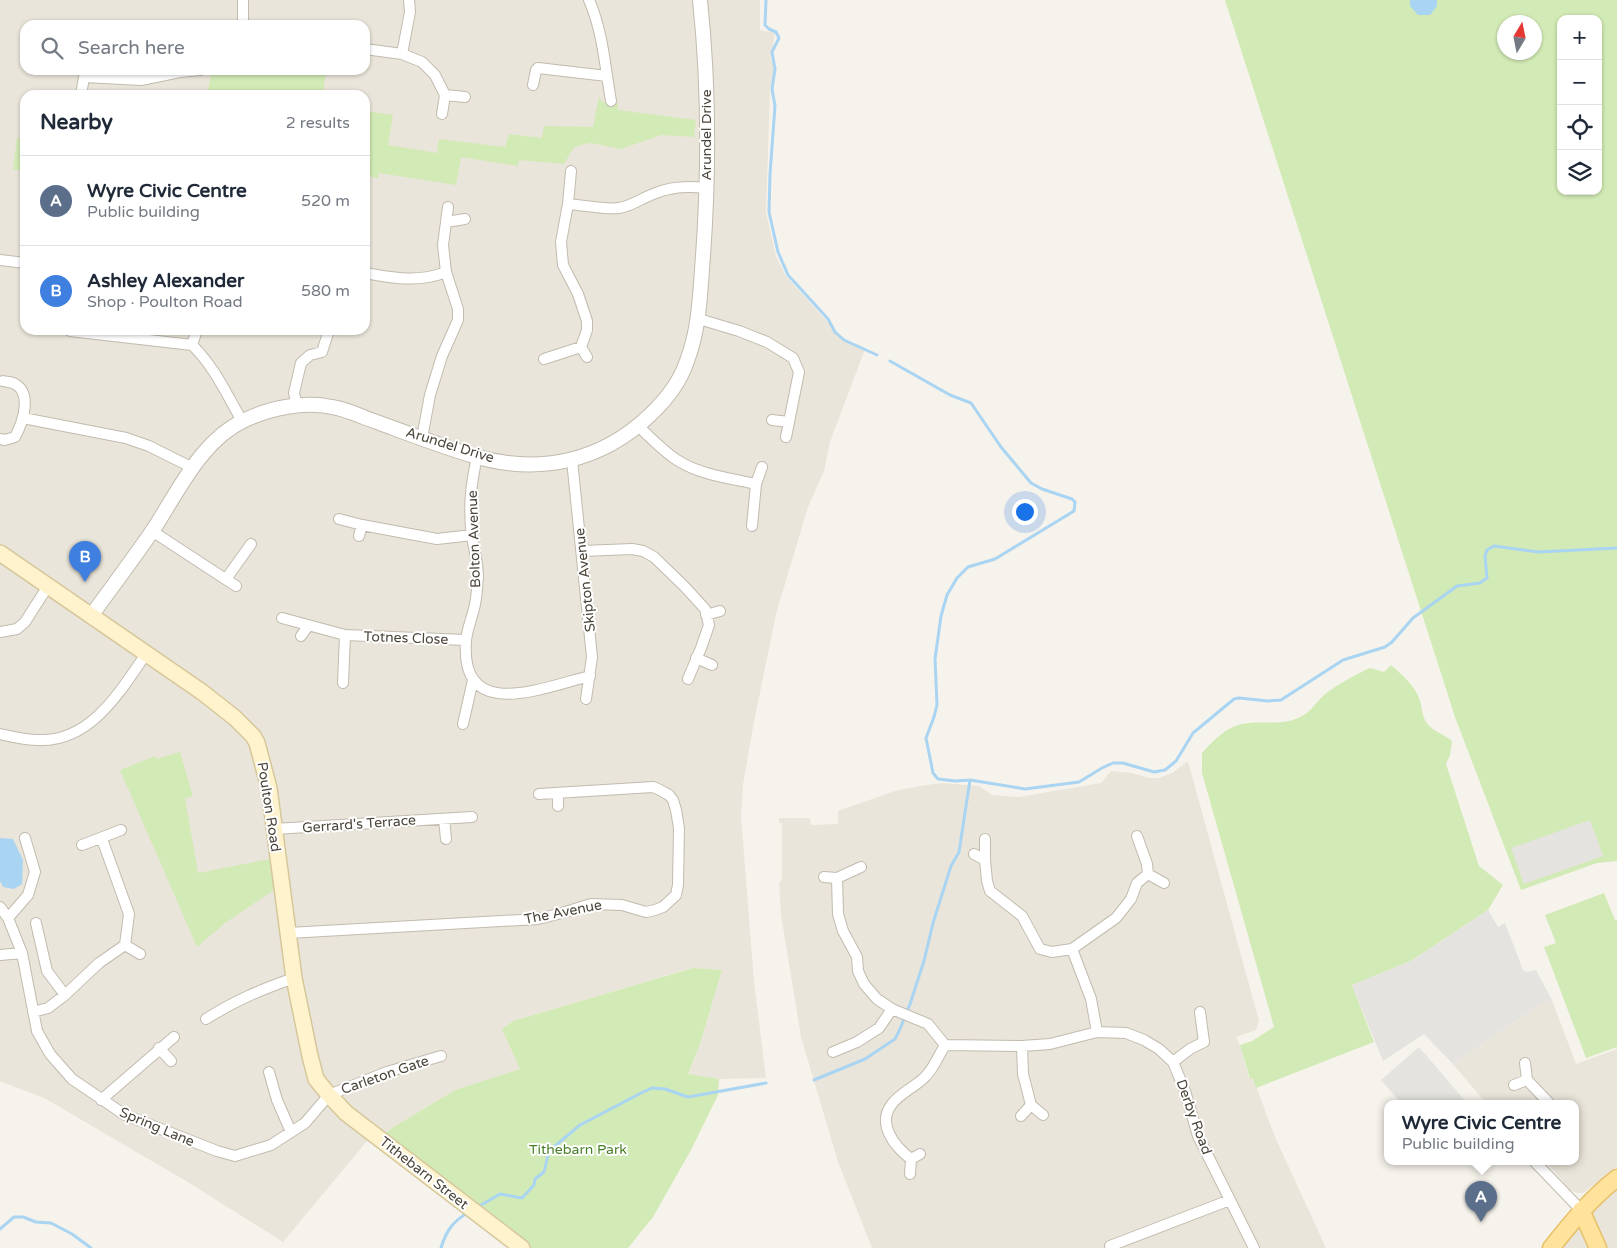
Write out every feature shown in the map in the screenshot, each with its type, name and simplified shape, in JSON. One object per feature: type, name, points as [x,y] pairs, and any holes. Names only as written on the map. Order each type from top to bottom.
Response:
[{"type":"main road","name":"Poulton Road","points":[[0,553],[202,692],[234,718],[252,736],[260,749],[269,788],[294,978],[302,1021],[314,1074],[329,1095]]},
{"type":"main road","name":"Tithebarn Street","points":[[329,1095],[346,1113],[522,1248]]},
{"type":"main road","points":[[1551,1248],[1581,1210],[1599,1191],[1617,1178]]},
{"type":"main road","points":[[1581,1210],[1598,1248]]},
{"type":"street","points":[[243,0],[243,20]]},
{"type":"street","points":[[402,54],[410,12],[409,0]]},
{"type":"street","points":[[590,0],[602,41],[611,101]]},
{"type":"street","name":"Arundel Drive","points":[[91,616],[152,531],[193,468],[213,443],[242,421],[277,408],[332,406],[477,457],[537,464],[572,460],[589,455],[619,441],[658,407],[677,383],[689,357],[698,319],[706,188],[705,44],[700,0]]},
{"type":"street","points":[[370,50],[402,54],[422,62],[435,75],[445,95],[442,114]]},
{"type":"street","points":[[533,85],[538,68],[607,76]]},
{"type":"street","points":[[82,90],[85,75]]},
{"type":"street","points":[[101,75],[141,80],[165,75]]},
{"type":"street","points":[[445,95],[465,97]]},
{"type":"street","points":[[571,171],[562,242],[563,265],[578,294],[587,321],[587,330],[581,347]]},
{"type":"street","points":[[568,204],[618,208],[631,205],[655,193],[671,188],[689,186],[706,188]]},
{"type":"street","points":[[422,438],[430,395],[442,356],[458,320],[458,309],[446,272],[443,244],[448,207]]},
{"type":"street","points":[[446,222],[465,219]]},
{"type":"street","points":[[0,260],[20,262]]},
{"type":"street","points":[[370,273],[390,278],[423,279],[446,272]]},
{"type":"street","points":[[698,319],[739,331],[767,342],[793,358],[799,372],[786,437]]},
{"type":"street","points":[[105,335],[192,345],[210,366],[242,421]]},
{"type":"street","points":[[192,345],[195,335]]},
{"type":"street","points":[[297,406],[294,393],[301,363],[310,355],[322,352],[327,335]]},
{"type":"street","points":[[581,347],[587,356]]},
{"type":"street","points":[[544,359],[581,347]]},
{"type":"street","points":[[0,439],[5,440],[15,437],[23,418],[25,400],[15,384],[3,381]]},
{"type":"street","points":[[23,418],[126,438],[149,446],[193,468]]},
{"type":"street","points":[[772,420],[789,422]]},
{"type":"street","points":[[638,426],[676,460],[703,472],[756,484]]},
{"type":"street","name":"Bolton Avenue","points":[[463,724],[473,680],[468,666],[466,640],[475,604],[478,578],[472,535],[470,493],[477,457]]},
{"type":"street","name":"Skipton Avenue","points":[[572,460],[592,657],[586,699]]},
{"type":"street","points":[[752,526],[756,484],[762,467]]},
{"type":"street","points":[[339,519],[360,530],[437,539],[472,535]]},
{"type":"street","points":[[152,531],[236,586]]},
{"type":"street","points":[[226,579],[250,544]]},
{"type":"street","points":[[582,551],[632,549],[643,551],[654,557],[705,609],[709,624],[688,679]]},
{"type":"street","points":[[0,632],[17,629],[25,622],[48,586]]},
{"type":"street","points":[[706,615],[720,611]]},
{"type":"street","name":"Totnes Close","points":[[282,618],[346,635],[466,640]]},
{"type":"street","points":[[301,636],[308,626]]},
{"type":"street","name":"Totnes Close","points":[[342,682],[346,635]]},
{"type":"street","points":[[0,734],[42,740],[60,738],[74,732],[91,722],[121,690],[146,654]]},
{"type":"street","points":[[696,658],[712,665]]},
{"type":"street","points":[[473,680],[493,694],[511,694],[590,676]]},
{"type":"street","name":"The Avenue","points":[[288,934],[538,919],[562,914],[591,904],[622,905],[646,912],[663,907],[676,896],[678,885],[679,828],[674,805],[669,795],[653,787],[539,794]]},
{"type":"street","points":[[558,793],[558,806]]},
{"type":"street","name":"Gerrard's Terrace","points":[[274,829],[472,817]]},
{"type":"street","points":[[444,819],[446,839]]},
{"type":"street","points":[[82,846],[121,830]]},
{"type":"street","points":[[1137,836],[1147,864],[1148,874]]},
{"type":"street","points":[[8,918],[28,895],[36,872],[25,838]]},
{"type":"street","points":[[33,1012],[48,1008],[99,963],[125,945],[129,914],[102,839]]},
{"type":"street","points":[[985,839],[986,881],[990,891],[1022,916],[1040,948],[1052,952],[1072,949],[1116,918],[1131,899],[1137,884],[1148,874]]},
{"type":"street","points":[[974,854],[985,860]]},
{"type":"street","points":[[824,877],[837,878],[860,867]]},
{"type":"street","points":[[1148,874],[1164,883]]},
{"type":"street","points":[[837,878],[838,914],[842,931],[858,957],[858,971],[864,984],[877,1000],[894,1011],[928,1024],[945,1045],[926,1076],[892,1104],[886,1116],[887,1129],[893,1142],[901,1152],[915,1157],[910,1174]]},
{"type":"street","name":"Spring Lane","points":[[0,907],[8,918],[22,953],[37,1031],[50,1054],[72,1079],[125,1115],[193,1142],[235,1156],[271,1145],[305,1123],[329,1095]]},
{"type":"street","points":[[36,923],[47,971],[65,995]]},
{"type":"street","points":[[125,945],[140,954]]},
{"type":"street","points":[[1072,949],[1091,998],[1097,1032]]},
{"type":"street","points":[[0,954],[22,953]]},
{"type":"street","points":[[206,1019],[241,998],[294,978]]},
{"type":"street","points":[[833,1052],[857,1042],[879,1028],[894,1011]]},
{"type":"street","points":[[1173,1062],[1190,1049],[1204,1042],[1200,1012]]},
{"type":"street","name":"Derby Road","points":[[945,1045],[1022,1046],[1050,1044],[1097,1032],[1126,1033],[1144,1040],[1159,1049],[1173,1062],[1185,1091],[1198,1136],[1254,1248]]},
{"type":"street","points":[[101,1100],[174,1037]]},
{"type":"street","points":[[1022,1046],[1023,1074],[1031,1105],[1043,1115]]},
{"type":"street","points":[[159,1048],[171,1061]]},
{"type":"street","name":"Carleton Gate","points":[[329,1095],[386,1072],[441,1056]]},
{"type":"street","points":[[1525,1063],[1527,1080],[1546,1100]]},
{"type":"street","points":[[269,1072],[277,1100],[291,1132]]},
{"type":"street","points":[[1514,1085],[1527,1080]]},
{"type":"street","points":[[1021,1116],[1031,1105]]},
{"type":"street","points":[[1540,1165],[1581,1210]]},
{"type":"street","points":[[1110,1246],[1230,1200]]},
{"type":"shaded area","points":[[0,0],[760,0],[760,30],[775,33],[771,59],[774,67],[770,90],[766,212],[776,256],[786,276],[835,332],[844,340],[865,349],[830,442],[824,471],[808,507],[776,614],[743,785],[741,816],[754,981],[766,1078],[719,1079],[688,1075],[700,1044],[722,970],[692,968],[513,1021],[502,1029],[521,1069],[455,1090],[392,1128],[379,1138],[372,1135],[283,1242],[191,1184],[46,1099],[0,1081]]},
{"type":"shaded area","points":[[1188,761],[1259,1021],[1256,1030],[1236,1037],[1249,1078],[1253,1078],[1275,1137],[1326,1248],[872,1248],[838,1162],[801,1037],[781,915],[779,884],[782,878],[782,823],[779,823],[779,818],[810,818],[811,825],[838,824],[838,811],[895,791],[920,786],[942,783],[979,786],[992,795],[1019,797],[1101,783],[1111,771],[1159,778],[1172,773]]},
{"type":"shaded area","points":[[1590,820],[1603,856],[1524,884],[1511,848]]},
{"type":"shaded area","points":[[1488,910],[1498,927],[1505,923],[1523,970],[1527,972],[1536,970],[1552,1000],[1542,1003],[1453,1064],[1424,1034],[1383,1061],[1352,985],[1411,961]]},
{"type":"shaded area","points":[[1552,1000],[1576,1064],[1617,1049],[1617,1167],[1583,1193],[1570,1190],[1548,1165],[1579,1165],[1579,1100],[1483,1100],[1453,1064],[1542,1003]]},
{"type":"shaded area","points":[[1419,1047],[1464,1100],[1398,1100],[1381,1080]]},
{"type":"shaded area","points":[[1617,1188],[1617,1248],[1551,1248],[1581,1210],[1592,1214]]},
{"type":"green space","points":[[1225,0],[1617,0],[1617,861],[1597,863],[1521,890],[1455,717]]},
{"type":"green space","points":[[211,75],[325,75],[324,90],[208,90]]},
{"type":"green space","points":[[599,96],[602,102],[618,103],[618,110],[696,120],[694,137],[662,135],[621,149],[590,143],[574,147],[564,164],[519,160],[518,166],[461,157],[456,185],[379,173],[378,178],[370,177],[370,112],[393,115],[388,145],[437,153],[439,139],[505,147],[509,134],[542,138],[544,126],[593,127]]},
{"type":"green space","points":[[17,138],[20,138],[20,170],[13,169]]},
{"type":"green space","points":[[1391,665],[1415,690],[1427,724],[1452,741],[1450,755],[1446,764],[1479,866],[1503,885],[1488,910],[1411,961],[1352,985],[1374,1042],[1256,1088],[1253,1078],[1250,1079],[1240,1045],[1252,1041],[1274,1027],[1202,773],[1202,753],[1230,728],[1242,724],[1284,722],[1298,718],[1308,712],[1331,690],[1344,682],[1370,668],[1384,672]]},
{"type":"green space","points":[[180,752],[193,796],[185,798],[198,873],[270,859],[274,890],[225,923],[197,947],[120,770],[155,756],[156,759]]},
{"type":"green space","points":[[1604,893],[1615,920],[1617,920],[1617,1047],[1586,1058],[1544,947],[1556,943],[1545,915]]},
{"type":"green space","name":"Tithebarn Park","points":[[693,968],[722,970],[700,1044],[688,1074],[719,1079],[718,1095],[691,1150],[653,1217],[628,1248],[522,1248],[379,1138],[392,1128],[455,1090],[520,1069],[502,1029],[513,1021]]},
{"type":"water","points":[[1410,0],[1437,0],[1437,6],[1430,15],[1418,15],[1410,6]]},
{"type":"water","points":[[0,838],[13,839],[23,860],[22,884],[14,889],[3,887],[0,881]]},
{"type":"waterway","points":[[766,0],[765,25],[776,32],[779,38],[772,52],[775,69],[772,89],[775,106],[769,212],[778,252],[788,275],[828,319],[835,332],[844,340],[877,355]]},
{"type":"waterway","points":[[890,361],[950,395],[971,403],[1001,447],[1031,483],[1042,489],[1072,499],[1075,502],[1074,511],[995,559],[968,567],[957,578],[947,595],[941,616],[935,659],[937,705],[926,738],[933,773],[938,779],[970,780]]},
{"type":"waterway","points":[[814,1080],[865,1059],[895,1039],[910,1004],[924,961],[933,923],[951,866],[959,852],[970,780],[1025,789],[1079,782],[1113,763],[1123,763],[1154,772],[1165,770],[1176,761],[1193,733],[1234,699],[1281,700],[1343,660],[1385,647],[1392,642],[1413,618],[1457,586],[1480,583],[1487,578],[1485,556],[1487,550],[1494,546],[1538,552],[1617,548]]},
{"type":"waterway","points":[[476,1208],[500,1194],[522,1198],[534,1185],[535,1179],[544,1172],[549,1151],[580,1125],[652,1088],[665,1089],[688,1097],[766,1083]]},
{"type":"waterway","points":[[441,1248],[445,1236],[451,1227],[469,1212]]},
{"type":"waterway","points":[[0,1229],[14,1217],[23,1217],[36,1222],[51,1223],[72,1234],[91,1248]]},
{"type":"place","name":"Ashley Alexander","points":[[85,582]]},
{"type":"place","name":"Wyre Civic Centre","points":[[1481,1222]]}]
